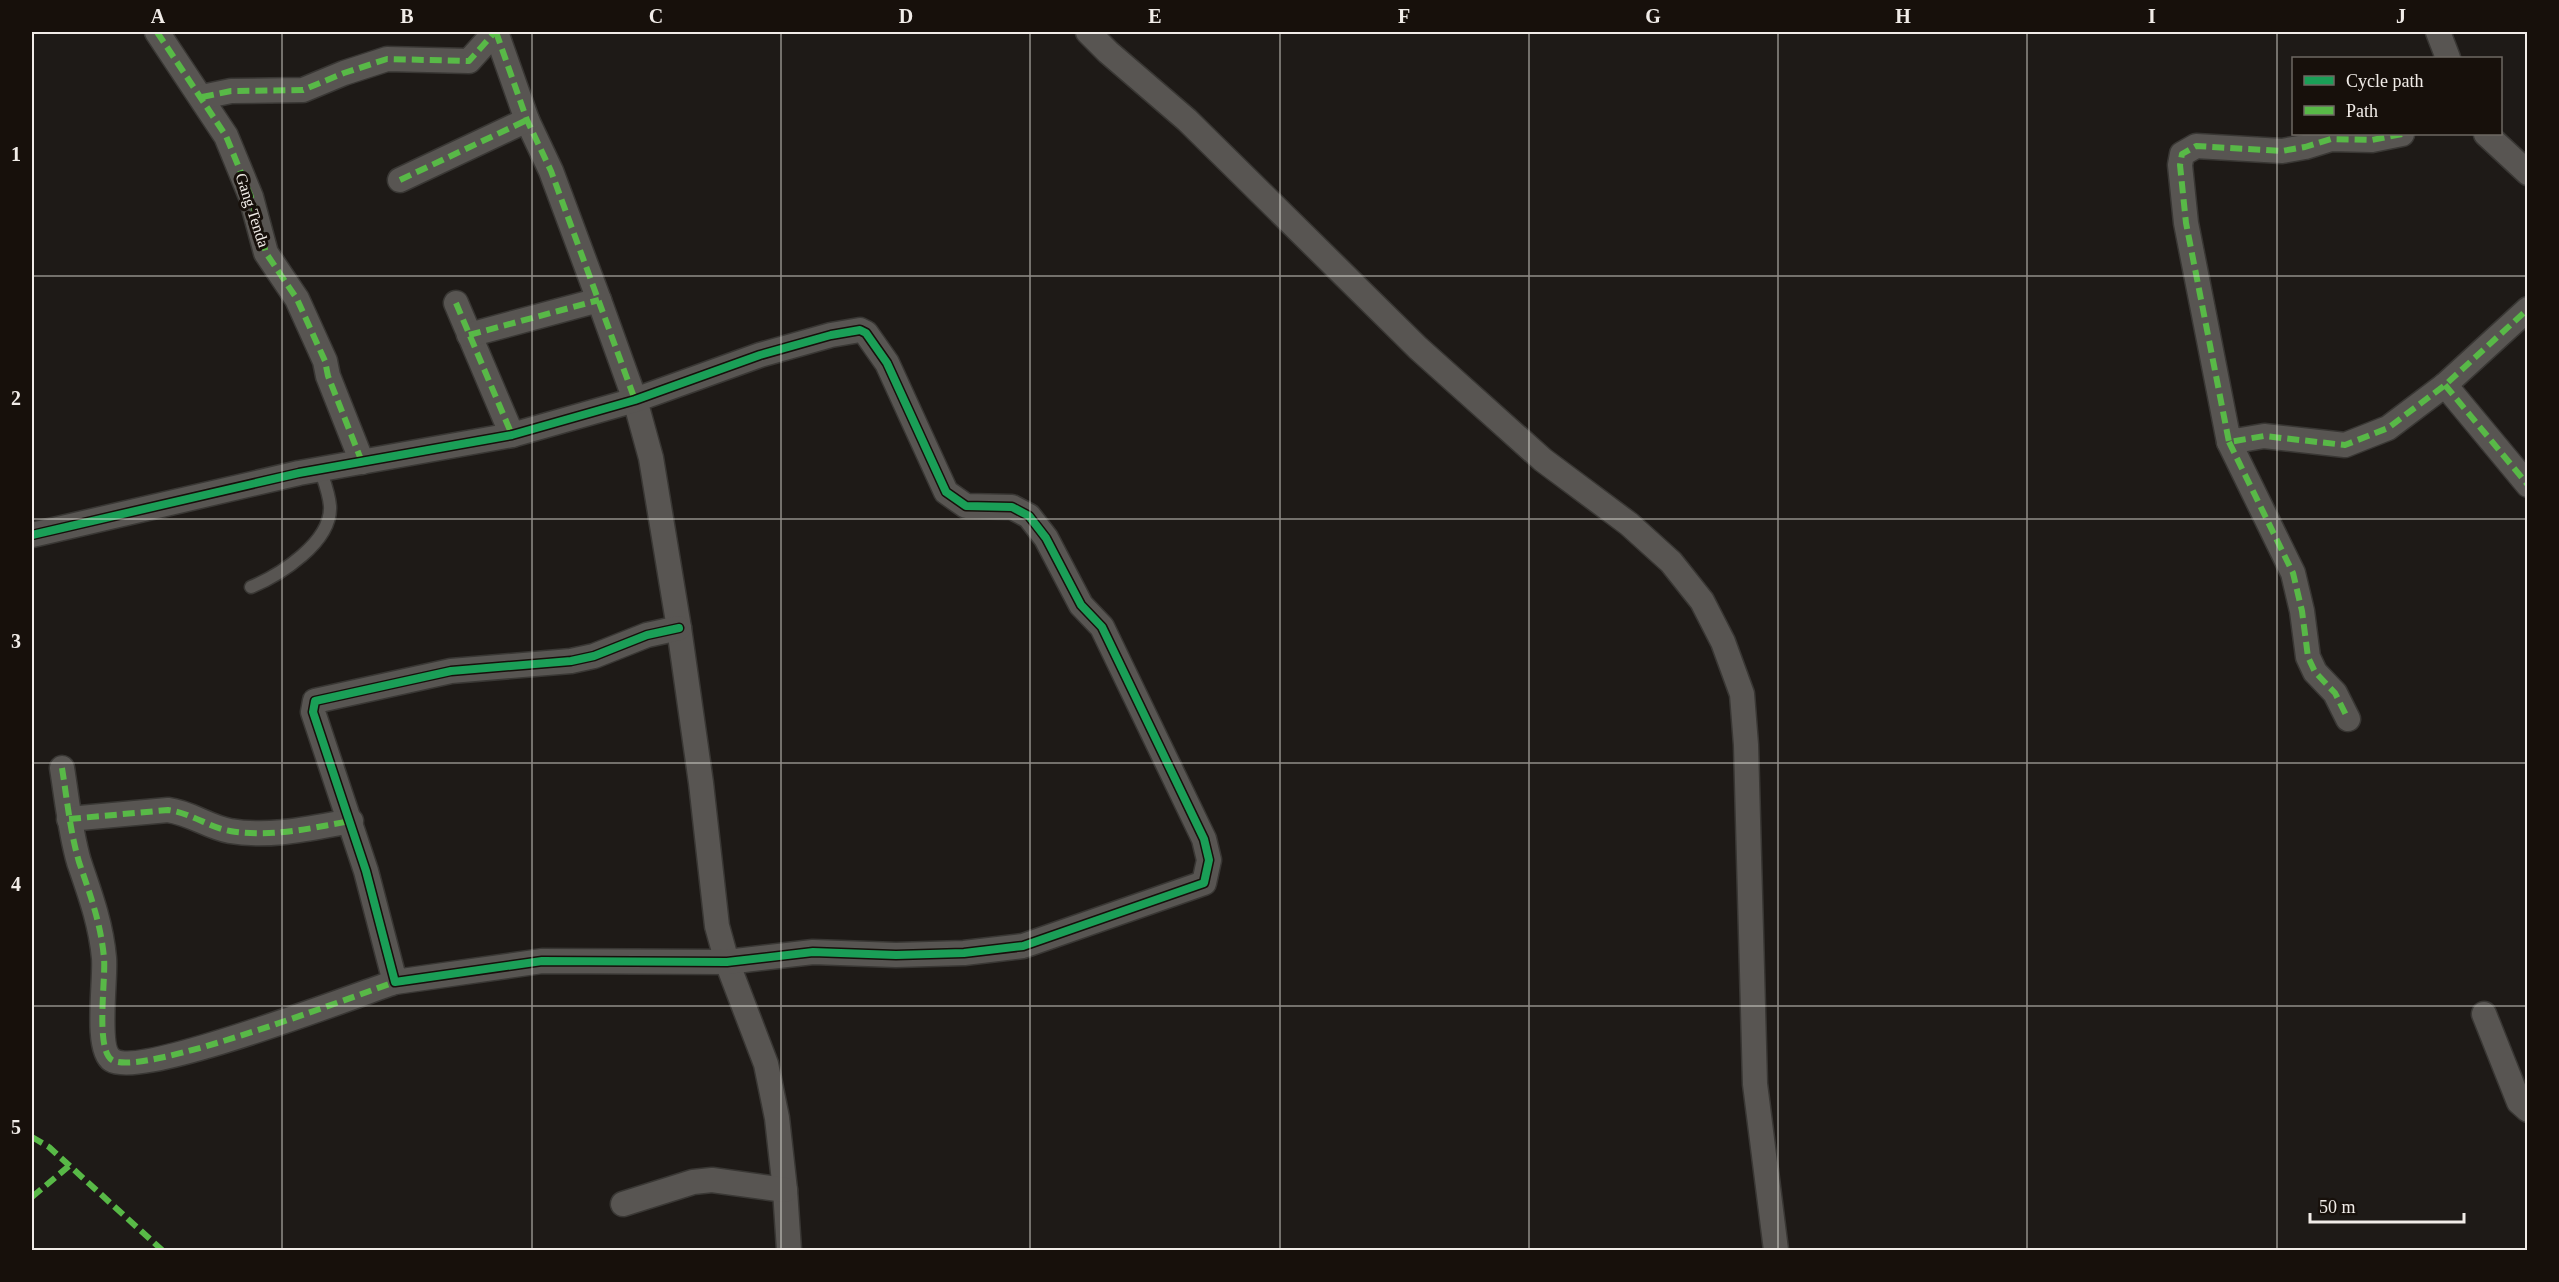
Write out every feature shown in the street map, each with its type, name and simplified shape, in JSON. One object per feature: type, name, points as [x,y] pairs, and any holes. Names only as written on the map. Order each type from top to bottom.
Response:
[{"type":"street","name":"Gang Tenda","points":[[157,32],[226,136],[251,197],[266,253],[297,299],[325,361],[328,376],[362,462]]},
{"type":"street","points":[[202,97],[231,91],[303,90],[387,60],[470,60],[496,32],[527,120],[551,171],[599,300],[635,400],[651,458],[679,628],[701,783],[717,926],[727,962],[766,1064],[777,1118],[789,1251]]},
{"type":"street","points":[[1088,32],[1187,120],[1419,348],[1543,460],[1629,524],[1671,562],[1702,601],[1723,642],[1742,694],[1746,745],[1755,1084],[1776,1251]]},
{"type":"street","points":[[2438,32],[2448,57]]},
{"type":"street","points":[[400,180],[527,120]]},
{"type":"street","points":[[2348,719],[2335,693],[2315,672],[2308,657],[2294,573],[2229,442],[2186,223],[2180,165],[2182,154],[2196,146],[2282,151],[2306,147],[2331,139],[2372,140],[2397,135]]},
{"type":"street","points":[[2487,135],[2528,173]]},
{"type":"street","points":[[470,335],[599,300]]},
{"type":"street","points":[[456,303],[512,435]]},
{"type":"street","points":[[2229,442],[2264,436],[2345,445],[2388,428],[2445,385],[2528,309]]},
{"type":"street","points":[[32,535],[152,505],[320,469],[512,435],[635,400],[760,355],[854,330],[866,333],[887,363],[946,492],[966,506],[1012,507],[1029,516],[1046,538],[1081,605],[1102,627],[1204,839],[1209,866],[1204,883],[1023,946],[964,953],[896,955],[813,952],[727,962],[542,960],[395,982],[208,1046],[151,1060],[128,1063],[112,1060],[107,1055],[104,1042],[105,981],[100,925],[79,862],[69,819],[62,768]]},
{"type":"street","points":[[2445,385],[2528,485]]},
{"type":"street","points":[[395,982],[351,821],[314,712],[313,705],[316,700],[451,671],[571,661],[594,656],[647,635],[679,628]]},
{"type":"street","points":[[69,819],[168,810],[182,812],[213,827],[254,833],[313,830],[351,821]]},
{"type":"street","points":[[2484,1014],[2519,1102],[2528,1110]]},
{"type":"street","points":[[623,1204],[693,1182],[712,1180],[785,1190]]},
{"type":"lane","points":[[251,587],[294,563],[317,539],[330,508],[320,469]]},
{"type":"marked path","points":[[157,32],[226,136],[251,197],[266,253],[297,299],[325,361],[328,376],[362,462]]},
{"type":"marked path","points":[[202,97],[231,91],[303,90],[387,59],[469,61],[495,32]]},
{"type":"marked path","points":[[496,32],[527,120],[551,171],[635,400],[638,399]]},
{"type":"marked path","points":[[400,180],[527,120]]},
{"type":"marked path","points":[[2397,135],[2372,140],[2331,139],[2282,151],[2196,146],[2182,154],[2180,165],[2186,223],[2229,442],[2264,436],[2345,445],[2388,428],[2445,385],[2528,309]]},
{"type":"marked path","points":[[469,335],[599,300]]},
{"type":"marked path","points":[[456,303],[512,435]]},
{"type":"marked path","points":[[2445,385],[2528,485]]},
{"type":"marked path","points":[[2229,442],[2293,573],[2302,611],[2308,657],[2315,672],[2335,693],[2348,719]]},
{"type":"marked path","points":[[62,768],[76,850],[103,945],[104,1042],[112,1060],[131,1062],[203,1047],[295,1018],[395,982]]},
{"type":"marked path","points":[[69,819],[168,810],[222,829],[245,833],[291,831],[351,821]]},
{"type":"marked path","points":[[32,1137],[49,1147],[162,1250]]},
{"type":"marked path","points":[[32,1197],[69,1166]]},
{"type":"cycle path","points":[[32,535],[299,473],[512,435],[635,400],[760,355],[831,335],[860,330],[866,333],[887,363],[946,492],[966,506],[1012,507],[1029,516],[1046,538],[1081,605],[1102,627],[1204,839],[1209,860],[1204,883],[1023,946],[964,953],[896,955],[813,952],[727,962],[542,961],[395,982],[366,871],[313,712],[315,701],[451,671],[571,661],[594,656],[647,635],[679,628]]}]
